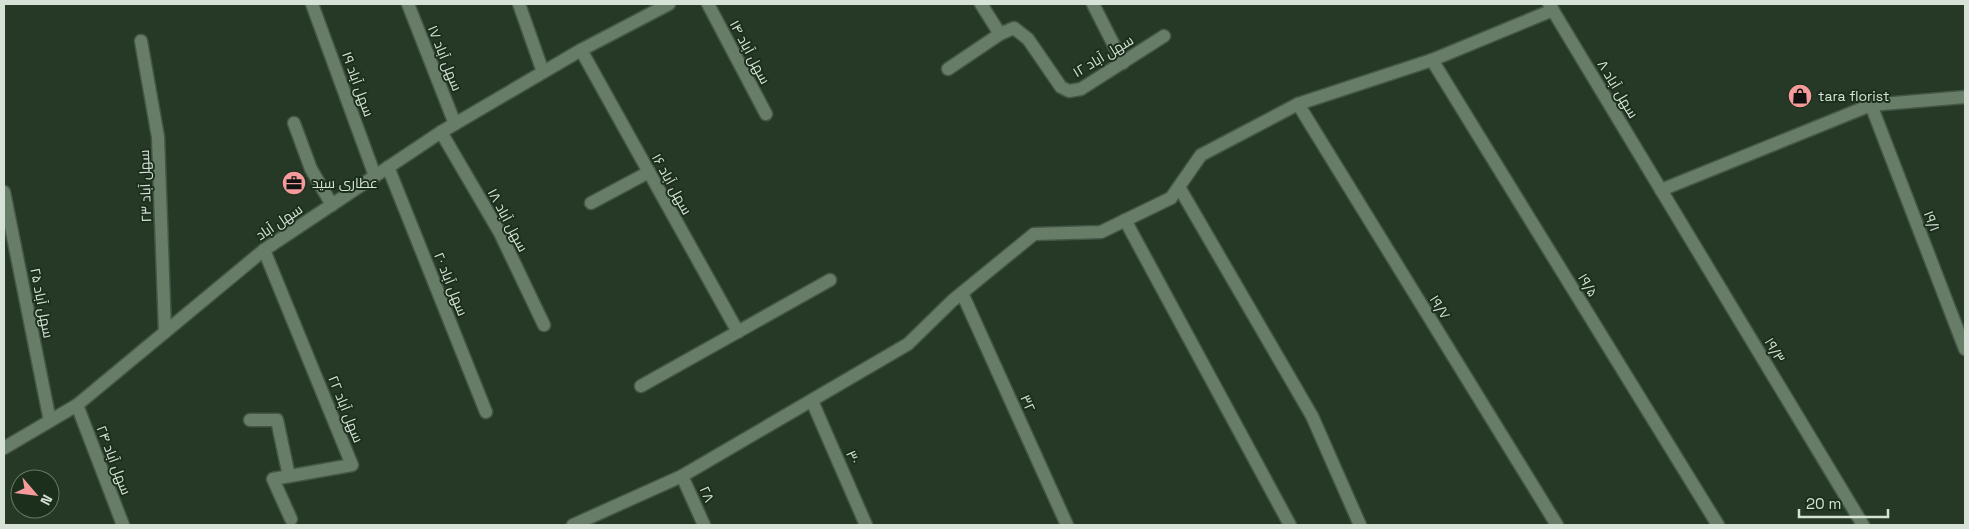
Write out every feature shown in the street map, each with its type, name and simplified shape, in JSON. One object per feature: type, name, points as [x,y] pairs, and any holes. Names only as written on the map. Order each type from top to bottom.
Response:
[{"type":"street","name":"سهل آباد ۱۹","points":[[312,4],[375,176]]},
{"type":"street","name":"سهل آباد ۱۷","points":[[408,4],[455,124]]},
{"type":"street","points":[[519,4],[543,72]]},
{"type":"street","name":"سهل آباد","points":[[4,448],[77,405],[264,250],[388,167],[441,132],[543,72],[668,4]]},
{"type":"street","name":"سهل آباد ۱۴","points":[[708,4],[766,114]]},
{"type":"street","points":[[948,69],[1000,34],[981,4]]},
{"type":"street","points":[[1093,4],[1123,63]]},
{"type":"street","points":[[573,525],[682,476],[908,344],[962,293],[1034,234],[1101,232],[1171,198],[1201,155],[1298,104],[1432,60],[1551,7]]},
{"type":"street","name":"سهل آباد ۸","points":[[1551,7],[1661,190]]},
{"type":"street","name":"سهل آباد ۱۲","points":[[1000,34],[1014,28],[1022,32],[1061,88],[1069,91],[1081,89],[1164,36]]},
{"type":"street","name":"سهل آباد ۲۳","points":[[141,41],[158,137],[165,332]]},
{"type":"street","name":"سهل آباد ۱۶","points":[[581,50],[738,332]]},
{"type":"street","name":"۱۹/۵","points":[[1432,60],[1718,525]]},
{"type":"street","points":[[1661,190],[1871,105],[1965,97]]},
{"type":"street","name":"۱۹/۷","points":[[1298,104],[1557,525]]},
{"type":"street","name":"۱۹/۱","points":[[1871,105],[1965,349]]},
{"type":"street","points":[[294,123],[311,169],[332,205]]},
{"type":"street","name":"سهل آباد ۱۸","points":[[441,132],[500,233],[544,325]]},
{"type":"street","name":"سهل آباد ۲۰","points":[[388,167],[486,412]]},
{"type":"street","points":[[591,203],[649,172]]},
{"type":"street","points":[[1179,187],[1312,416],[1360,525]]},
{"type":"street","name":"۱۹/۳","points":[[1661,190],[1863,525]]},
{"type":"street","name":"سهل آباد ۲۵","points":[[4,192],[50,421]]},
{"type":"street","points":[[1125,220],[1290,525]]},
{"type":"street","name":"سهل آباد ۲۲","points":[[264,250],[352,465],[289,476]]},
{"type":"street","points":[[641,386],[830,280]]},
{"type":"street","name":"۳۲","points":[[962,293],[1067,525]]},
{"type":"street","name":"۳۰","points":[[812,401],[866,525]]},
{"type":"street","name":"سهل آباد ۲۴","points":[[77,405],[124,525]]},
{"type":"street","points":[[250,420],[277,420],[289,476],[273,479],[291,519]]},
{"type":"street","name":"۲۸","points":[[682,476],[704,525]]},
{"type":"place","name":"tara florist","points":[[1800,96]]},
{"type":"place","name":"عطاری سید","points":[[294,183]]}]
